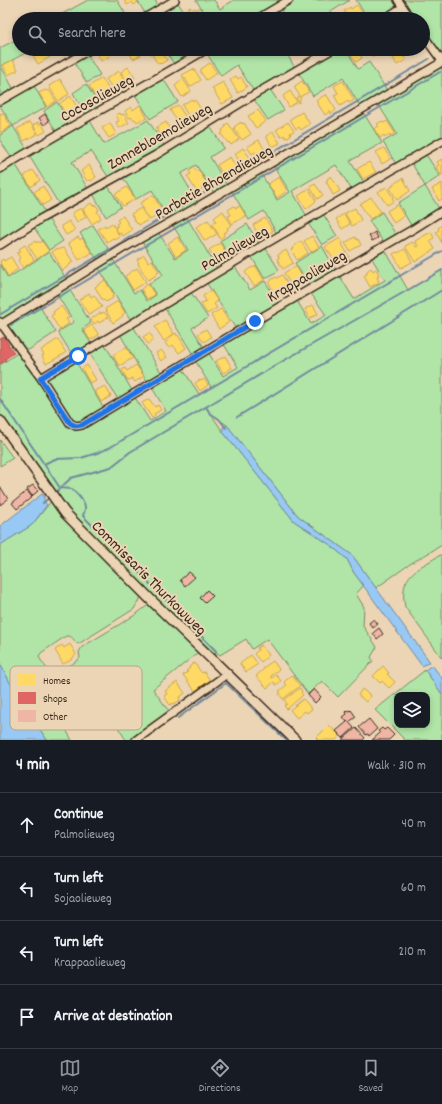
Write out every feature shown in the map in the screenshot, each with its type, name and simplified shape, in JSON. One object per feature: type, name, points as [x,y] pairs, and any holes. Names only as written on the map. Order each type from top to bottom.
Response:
[{"type":"main road","name":"Commissaris Thurkowweg","points":[[0,421],[65,513],[295,740]]},
{"type":"street","points":[[155,12],[175,0]]},
{"type":"street","points":[[269,12],[289,0]]},
{"type":"street","points":[[398,0],[406,12]]},
{"type":"street","points":[[395,12],[403,7]]},
{"type":"street","points":[[430,45],[442,62]]},
{"type":"street","points":[[0,102],[80,56]]},
{"type":"street","name":"Cocosolieweg","points":[[0,169],[195,56]]},
{"type":"street","name":"Zonnebloemolieweg","points":[[0,245],[42,218],[156,155],[321,56]]},
{"type":"street","name":"Parbatie Bhoendieweg","points":[[0,324],[122,249],[197,207],[442,62]]},
{"type":"street","name":"Palmolieweg","points":[[40,378],[442,141]]},
{"type":"street","name":"Krappaolieweg","points":[[40,378],[70,423],[76,426],[82,425],[442,211]]},
{"type":"street","points":[[0,324],[40,378]]},
{"type":"street","points":[[136,740],[227,674]]},
{"type":"green space","points":[[88,0],[117,0],[124,12],[66,12]]},
{"type":"green space","points":[[137,0],[155,0],[159,7],[151,12],[144,12]]},
{"type":"green space","points":[[196,0],[214,0],[220,9],[234,0],[285,0],[265,12],[204,12]]},
{"type":"green space","points":[[294,0],[350,0],[330,12],[282,12],[280,8]]},
{"type":"green space","points":[[356,0],[396,0],[398,4],[397,8],[391,12],[364,12]]},
{"type":"green space","points":[[400,0],[442,0],[442,57],[430,41],[430,12],[409,12]]},
{"type":"green space","points":[[177,1],[184,12],[163,12],[162,10]]},
{"type":"green space","points":[[12,42],[12,56],[20,56],[1,66],[14,90],[0,98],[0,48]]},
{"type":"green space","points":[[81,56],[88,56],[100,75],[87,83],[73,61]]},
{"type":"green space","points":[[169,56],[189,56],[175,66]]},
{"type":"green space","points":[[208,56],[288,56],[295,68],[255,93],[237,65],[221,76]]},
{"type":"green space","points":[[325,56],[350,56],[358,69],[369,62],[388,92],[361,108],[343,78],[313,96],[298,72]]},
{"type":"green space","points":[[439,68],[442,68],[442,140],[397,166],[383,142],[397,134],[378,104]]},
{"type":"green space","points":[[162,77],[178,102],[150,119],[134,93]]},
{"type":"green space","points":[[33,84],[46,107],[13,126],[0,104]]},
{"type":"green space","points":[[86,84],[101,108],[87,116],[73,93]]},
{"type":"green space","points":[[269,88],[284,110],[268,120],[253,98]]},
{"type":"green space","points":[[57,102],[71,125],[57,133],[44,111]]},
{"type":"green space","points":[[363,112],[382,143],[350,161],[365,184],[353,192],[336,165],[292,191],[308,218],[278,236],[264,211],[249,220],[231,190],[260,172],[277,200],[290,192],[273,165]]},
{"type":"green space","points":[[89,119],[104,144],[148,120],[165,147],[109,178],[91,151],[72,162],[88,189],[60,206],[28,154]]},
{"type":"green space","points":[[209,125],[224,148],[210,157],[227,185],[214,193],[196,165],[181,174],[198,203],[169,220],[152,190],[136,199],[122,176]]},
{"type":"green space","points":[[13,126],[27,149],[12,159],[0,140],[0,135]]},
{"type":"green space","points":[[425,153],[440,176],[425,186],[411,162]]},
{"type":"green space","points":[[14,162],[46,213],[3,241],[0,237],[0,171]]},
{"type":"green space","points":[[107,184],[121,207],[106,217],[92,192]]},
{"type":"green space","points":[[425,186],[440,210],[412,227],[398,203]]},
{"type":"green space","points":[[382,212],[396,235],[384,243],[369,221]]},
{"type":"green space","points":[[323,214],[337,236],[322,245],[308,223]]},
{"type":"green space","points":[[186,216],[218,270],[132,322],[98,267],[112,258],[134,293],[140,290],[147,301],[156,295],[149,284],[163,275],[142,242],[158,232],[175,258],[188,250],[172,224]]},
{"type":"green space","points":[[47,217],[63,241],[49,250],[33,226]]},
{"type":"green space","points":[[247,224],[260,245],[232,261],[220,241]]},
{"type":"green space","points":[[93,225],[111,253],[98,261],[80,233]]},
{"type":"green space","points":[[322,246],[337,272],[310,287],[295,263]]},
{"type":"green space","points":[[265,247],[279,270],[265,279],[251,256]]},
{"type":"green space","points":[[384,248],[408,290],[442,270],[442,545],[410,564],[376,588],[352,555],[298,516],[227,425],[211,414],[223,432],[294,521],[329,544],[347,559],[354,573],[364,585],[356,594],[364,607],[363,626],[377,647],[371,657],[373,661],[338,697],[322,681],[308,694],[267,639],[252,649],[246,639],[220,655],[216,652],[213,657],[73,519],[0,415],[0,365],[19,352],[75,431],[134,396],[150,421],[166,411],[151,386],[182,368],[199,394],[211,387],[195,360],[208,352],[223,376],[238,367],[223,343],[296,299],[311,324],[326,315],[310,292],[339,275],[354,299],[385,280],[371,257]]},
{"type":"green space","points":[[49,252],[67,280],[4,320],[0,318],[0,264],[8,278]]},
{"type":"green space","points":[[234,265],[250,290],[265,281],[279,304],[236,329],[206,282]]},
{"type":"green space","points":[[67,286],[91,323],[82,329],[92,345],[73,356],[58,332],[74,322],[56,293]]},
{"type":"green space","points":[[190,291],[208,318],[192,328],[205,349],[194,356],[164,307]]},
{"type":"green space","points":[[38,304],[56,332],[24,353],[7,324]]},
{"type":"green space","points":[[133,326],[162,374],[148,383],[120,334]]},
{"type":"green space","points":[[104,343],[133,392],[119,401],[89,352]]},
{"type":"green space","points":[[75,360],[104,409],[80,423],[73,422],[46,384],[46,379]]},
{"type":"green space","points":[[0,440],[13,458],[0,466]]},
{"type":"green space","points":[[52,500],[72,526],[143,596],[134,609],[80,643],[76,643],[72,637],[66,636],[41,653],[39,656],[45,666],[10,666],[10,682],[0,664],[0,545],[32,525]]},
{"type":"green space","points":[[442,554],[442,658],[405,607],[404,587],[412,574]]},
{"type":"green space","points":[[151,603],[200,651],[153,689],[171,714],[134,740],[126,740],[120,730],[142,730],[142,666],[68,666],[80,658],[79,652],[82,647],[135,615]]},
{"type":"green space","points":[[425,670],[442,694],[442,740],[405,740],[375,710],[394,695],[394,728],[430,728],[430,692],[398,692]]},
{"type":"green space","points":[[40,730],[66,730],[72,740],[47,740]]},
{"type":"water","points":[[227,425],[298,516],[352,555],[430,662],[422,666],[354,573],[347,559],[329,544],[294,521],[223,432],[223,427]]},
{"type":"water","points":[[42,494],[44,495],[44,501],[47,505],[32,525],[0,545],[0,526]]},
{"type":"water","points":[[0,664],[10,682],[10,730],[40,730],[47,740],[0,740]]},
{"type":"water","points":[[432,665],[442,678],[442,694],[425,670]]},
{"type":"building: Homes","points":[[124,0],[136,0],[138,2],[134,5],[132,2],[127,5]]},
{"type":"building: Homes","points":[[357,5],[362,12],[344,11],[350,7],[351,9]]},
{"type":"building: Homes","points":[[190,7],[192,10],[199,8],[202,12],[185,12]]},
{"type":"building: Homes","points":[[33,56],[49,56],[50,57],[38,64]]},
{"type":"building: Homes","points":[[98,56],[110,56],[101,61]]},
{"type":"building: Homes","points":[[131,56],[139,56],[133,59]]},
{"type":"building: Homes","points":[[153,56],[164,56],[167,60],[161,64],[158,64]]},
{"type":"building: Homes","points":[[352,56],[361,56],[362,58],[356,62]]},
{"type":"building: Homes","points":[[392,56],[403,56],[406,60],[397,65]]},
{"type":"building: Homes","points":[[13,60],[18,70],[8,75],[3,65]]},
{"type":"building: Homes","points":[[210,63],[217,73],[206,80],[200,71]]},
{"type":"building: Homes","points":[[128,67],[135,78],[128,83],[121,72]]},
{"type":"building: Homes","points":[[193,69],[201,80],[190,87],[182,75]]},
{"type":"building: Homes","points":[[119,71],[125,81],[113,89],[106,79]]},
{"type":"building: Homes","points":[[236,76],[238,79],[241,77],[247,87],[238,93],[230,80]]},
{"type":"building: Homes","points":[[102,78],[109,90],[101,95],[102,96],[97,100],[89,86]]},
{"type":"building: Homes","points":[[60,79],[69,94],[58,101],[49,86]]},
{"type":"building: Homes","points":[[183,79],[191,91],[182,97],[175,86]]},
{"type":"building: Homes","points":[[302,81],[309,92],[301,96],[299,103],[296,98],[300,96],[294,87]]},
{"type":"building: Homes","points":[[343,81],[354,100],[349,103],[348,101],[340,106],[334,95],[338,93],[334,86]]},
{"type":"building: Homes","points":[[223,82],[233,98],[222,104],[212,88]]},
{"type":"building: Homes","points":[[49,90],[56,101],[47,107],[39,93]]},
{"type":"building: Homes","points":[[290,91],[297,102],[289,107],[283,96]]},
{"type":"building: Homes","points":[[326,94],[336,110],[331,114],[330,111],[325,115],[316,101]]},
{"type":"building: Homes","points":[[70,96],[79,110],[69,118],[59,104]]},
{"type":"building: Homes","points":[[192,99],[193,101],[195,100],[204,114],[199,118],[198,116],[195,117],[193,114],[189,117],[182,105]]},
{"type":"building: Homes","points":[[140,105],[147,118],[137,122],[131,117],[129,118],[125,111],[131,107],[133,110]]},
{"type":"building: Homes","points":[[178,105],[190,124],[182,129],[170,110]]},
{"type":"building: Homes","points":[[258,110],[266,121],[256,128],[248,116]]},
{"type":"building: Homes","points":[[302,112],[310,124],[301,130],[299,127],[296,129],[290,119]]},
{"type":"building: Homes","points":[[0,113],[3,113],[11,126],[0,133]]},
{"type":"building: Homes","points":[[120,113],[121,115],[124,114],[129,123],[119,128],[116,122],[119,121],[116,115]]},
{"type":"building: Homes","points":[[382,121],[384,123],[387,121],[395,133],[391,136],[390,134],[385,137],[384,135],[380,138],[374,129],[379,126],[377,124]]},
{"type":"building: Homes","points":[[30,122],[37,134],[24,141],[17,129]]},
{"type":"building: Homes","points":[[38,122],[39,125],[41,123],[46,131],[39,135],[33,125]]},
{"type":"building: Homes","points":[[166,122],[171,131],[167,134],[166,132],[164,133],[165,135],[161,137],[156,128]]},
{"type":"building: Homes","points":[[241,122],[242,124],[244,123],[251,134],[242,140],[234,129],[234,127]]},
{"type":"building: Homes","points":[[288,122],[294,131],[286,138],[284,135],[281,137],[276,130]]},
{"type":"building: Homes","points":[[110,123],[116,134],[109,138],[102,128]]},
{"type":"building: Homes","points":[[228,123],[239,139],[231,145],[221,134],[223,132],[222,130],[226,127],[225,125]]},
{"type":"building: Homes","points":[[273,132],[280,143],[272,147],[266,136]]},
{"type":"building: Homes","points":[[259,140],[266,152],[258,157],[255,152],[252,154],[247,147]]},
{"type":"building: Homes","points":[[243,148],[251,159],[242,165],[235,154]]},
{"type":"building: Homes","points":[[384,148],[390,159],[382,164],[376,152]]},
{"type":"building: Homes","points":[[230,157],[236,167],[227,175],[225,171],[222,173],[217,165]]},
{"type":"building: Homes","points":[[442,159],[441,175],[436,167],[439,165],[437,162]]},
{"type":"building: Homes","points":[[369,162],[376,172],[363,179],[357,169]]},
{"type":"building: Homes","points":[[89,165],[96,177],[91,181],[87,181],[81,171]]},
{"type":"building: Homes","points":[[194,168],[196,171],[199,171],[208,185],[197,192],[187,176],[191,174],[189,171]]},
{"type":"building: Homes","points":[[33,170],[40,180],[31,187],[24,176]]},
{"type":"building: Homes","points":[[331,176],[340,191],[333,195],[326,181]]},
{"type":"building: Homes","points":[[279,177],[287,191],[277,198],[268,184]]},
{"type":"building: Homes","points":[[403,178],[410,191],[397,200],[390,188]]},
{"type":"building: Homes","points":[[442,183],[442,199],[439,201],[432,189]]},
{"type":"building: Homes","points":[[315,184],[323,195],[317,199],[310,187]]},
{"type":"building: Homes","points":[[43,186],[51,200],[43,205],[34,192]]},
{"type":"building: Homes","points":[[127,187],[135,199],[123,206],[115,194]]},
{"type":"building: Homes","points":[[386,187],[394,201],[387,205],[378,192]]},
{"type":"building: Homes","points":[[309,189],[316,201],[306,209],[298,196]]},
{"type":"building: Homes","points":[[153,195],[163,212],[150,220],[140,203]]},
{"type":"building: Homes","points":[[371,197],[381,212],[370,219],[360,204]]},
{"type":"building: Homes","points":[[91,203],[93,206],[96,205],[99,210],[97,211],[101,218],[92,224],[83,209]]},
{"type":"building: Homes","points":[[397,205],[404,216],[394,223],[387,211]]},
{"type":"building: Homes","points":[[234,206],[236,208],[240,206],[246,216],[232,224],[228,216],[231,215],[228,210]]},
{"type":"building: Homes","points":[[81,208],[86,217],[77,222],[72,213]]},
{"type":"building: Homes","points":[[141,208],[148,220],[139,225],[131,214]]},
{"type":"building: Homes","points":[[355,208],[361,220],[352,226],[345,213]]},
{"type":"building: Homes","points":[[223,211],[231,225],[223,234],[224,236],[220,239],[212,224],[216,221],[214,218]]},
{"type":"building: Homes","points":[[344,214],[350,224],[342,229],[336,219]]},
{"type":"building: Homes","points":[[123,216],[132,230],[123,236],[121,233],[119,234],[115,227],[118,226],[116,224],[119,222],[117,220]]},
{"type":"building: Homes","points":[[265,218],[273,231],[260,238],[253,225]]},
{"type":"building: Homes","points":[[208,220],[217,234],[205,241],[196,227]]},
{"type":"building: Homes","points":[[69,221],[75,230],[66,235],[61,226]]},
{"type":"building: Homes","points":[[112,223],[120,237],[115,240],[113,238],[107,242],[98,229],[105,225],[106,227]]},
{"type":"building: Homes","points":[[442,225],[442,243],[436,232]]},
{"type":"building: Homes","points":[[431,232],[434,238],[430,241],[435,249],[415,262],[405,246],[413,242],[416,247],[418,246],[415,241]]},
{"type":"building: Homes","points":[[312,236],[319,247],[311,252],[304,241]]},
{"type":"building: Homes","points":[[78,237],[80,240],[82,238],[92,253],[79,260],[68,243]]},
{"type":"building: Homes","points":[[178,237],[186,250],[176,257],[168,243]]},
{"type":"building: Homes","points":[[355,237],[361,245],[350,251],[345,243]]},
{"type":"building: Homes","points":[[340,238],[349,257],[336,264],[325,247]]},
{"type":"building: Homes","points":[[35,241],[36,243],[38,241],[40,243],[42,241],[49,251],[37,259],[28,245]]},
{"type":"building: Homes","points":[[301,241],[308,253],[297,260],[291,250],[294,249],[293,247]]},
{"type":"building: Homes","points":[[220,243],[230,258],[225,261],[222,257],[220,259],[215,259],[209,250]]},
{"type":"building: Homes","points":[[25,245],[34,260],[23,268],[18,260],[20,258],[17,253],[21,251],[19,249]]},
{"type":"building: Homes","points":[[64,248],[73,262],[63,270],[52,252]]},
{"type":"building: Homes","points":[[405,249],[412,262],[401,268],[393,254]]},
{"type":"building: Homes","points":[[286,250],[293,263],[283,269],[277,259],[279,258],[278,255]]},
{"type":"building: Homes","points":[[144,255],[148,262],[152,260],[159,272],[148,280],[137,260]]},
{"type":"building: Homes","points":[[11,257],[18,269],[8,276],[0,261],[3,259],[4,261]]},
{"type":"building: Homes","points":[[256,266],[264,280],[254,286],[245,272]]},
{"type":"building: Homes","points":[[296,266],[303,278],[291,285],[284,273]]},
{"type":"building: Homes","points":[[137,268],[146,282],[133,290],[125,276]]},
{"type":"building: Homes","points":[[371,268],[373,271],[376,269],[379,275],[377,277],[379,282],[370,287],[364,276]]},
{"type":"building: Homes","points":[[282,275],[290,288],[276,296],[269,283],[271,280]]},
{"type":"building: Homes","points":[[105,280],[114,295],[112,296],[113,298],[106,302],[104,300],[103,301],[95,287]]},
{"type":"building: Homes","points":[[148,284],[155,295],[147,299],[141,289]]},
{"type":"building: Homes","points":[[211,291],[218,301],[214,304],[217,308],[207,314],[201,304],[206,301],[203,296]]},
{"type":"building: Homes","points":[[89,293],[91,297],[94,295],[102,307],[89,315],[79,300]]},
{"type":"building: Homes","points":[[118,301],[125,313],[113,323],[105,309]]},
{"type":"building: Homes","points":[[313,305],[318,314],[310,318],[305,309]]},
{"type":"building: Homes","points":[[61,306],[69,317],[66,319],[69,323],[60,330],[51,316],[54,314],[53,312]]},
{"type":"building: Homes","points":[[221,309],[229,322],[219,329],[211,315]]},
{"type":"building: Homes","points":[[101,312],[101,314],[104,312],[108,317],[99,323],[98,321],[94,324],[91,319]]},
{"type":"building: Homes","points":[[165,320],[174,334],[164,341],[155,327]]},
{"type":"building: Homes","points":[[92,325],[99,335],[90,340],[84,330]]},
{"type":"building: Homes","points":[[206,329],[211,337],[204,342],[198,334]]},
{"type":"building: Homes","points":[[149,333],[154,339],[148,344],[143,337]]},
{"type":"building: Homes","points":[[176,333],[186,348],[179,353],[173,345],[169,348],[165,343],[170,339],[169,337]]},
{"type":"building: Homes","points":[[58,339],[66,353],[46,364],[41,350]]},
{"type":"building: Homes","points":[[126,347],[133,358],[119,366],[113,355]]},
{"type":"building: Homes","points":[[161,350],[167,357],[161,361],[156,353]]},
{"type":"building: Homes","points":[[225,356],[232,368],[223,373],[216,361]]},
{"type":"building: Homes","points":[[87,365],[96,380],[90,383],[82,369]]},
{"type":"building: Homes","points":[[136,365],[144,376],[135,382],[132,378],[128,381],[122,370],[125,368],[127,371]]},
{"type":"building: Homes","points":[[204,379],[208,385],[200,391],[195,383]]},
{"type":"building: Homes","points":[[105,386],[111,396],[101,402],[95,391]]},
{"type":"building: Homes","points":[[149,399],[155,407],[158,405],[161,410],[154,414],[155,415],[152,418],[142,403]]},
{"type":"building: Homes","points":[[70,644],[76,654],[71,660],[63,664],[55,650],[62,645],[64,648]]},
{"type":"building: Homes","points":[[261,645],[269,655],[261,662],[254,654],[258,650],[257,648]]},
{"type":"building: Homes","points":[[251,655],[258,664],[246,672],[240,664]]},
{"type":"building: Homes","points":[[273,661],[279,669],[271,676],[272,678],[276,675],[281,681],[276,685],[274,682],[267,688],[256,676],[264,669],[263,668]]},
{"type":"building: Homes","points":[[194,663],[210,680],[195,691],[183,675],[188,672],[186,671]]},
{"type":"building: Homes","points":[[383,666],[389,673],[387,674],[395,682],[389,688],[382,681],[380,683],[373,676]]},
{"type":"building: Homes","points":[[292,675],[300,686],[283,699],[279,694],[281,693],[279,691],[287,685],[284,682]]},
{"type":"building: Homes","points":[[177,682],[185,693],[179,698],[180,700],[170,705],[164,696],[167,694],[165,691]]},
{"type":"building: Homes","points":[[300,688],[303,695],[287,709],[284,706],[287,704],[284,700]]},
{"type":"building: Homes","points":[[362,689],[371,696],[366,702],[358,695]]},
{"type":"building: Homes","points":[[303,699],[312,709],[307,713],[305,711],[297,718],[290,710]]},
{"type":"building: Homes","points":[[329,725],[340,736],[336,740],[318,740],[316,738]]},
{"type":"building: Shops","points":[[4,337],[14,353],[0,364],[0,339]]},
{"type":"building: Other","points":[[45,114],[49,121],[44,125],[39,118]]},
{"type":"building: Other","points":[[375,232],[378,238],[372,241],[369,236]]},
{"type":"building: Other","points":[[33,485],[38,491],[32,496],[27,489]]},
{"type":"building: Other","points":[[0,486],[8,499],[0,505]]},
{"type":"building: Other","points":[[27,491],[32,497],[17,509],[12,503]]},
{"type":"building: Other","points":[[189,572],[195,577],[185,586],[180,580]]},
{"type":"building: Other","points":[[207,590],[213,596],[205,603],[200,598]]},
{"type":"building: Other","points":[[374,619],[378,624],[373,628],[369,623]]},
{"type":"building: Other","points":[[379,628],[383,634],[377,639],[373,633]]},
{"type":"building: Other","points":[[314,689],[321,697],[315,703],[308,695]]},
{"type":"building: Other","points":[[351,710],[356,717],[347,722],[343,717],[347,714],[346,712]]},
{"type":"building: Other","points":[[369,719],[377,729],[369,736],[368,734],[366,735],[359,727]]},
{"type":"building: Other","points":[[348,721],[354,728],[343,738],[336,731]]},
{"type":"building: Other","points":[[356,728],[365,738],[363,740],[342,740]]},
{"type":"building: Other","points":[[382,728],[384,730],[387,728],[394,735],[389,740],[372,740],[380,733],[378,731]]},
{"type":"waterway","points":[[1,314],[429,59]]},
{"type":"waterway","points":[[11,325],[440,72]]},
{"type":"waterway","points":[[216,651],[83,516],[85,506],[81,498],[72,489],[60,488],[44,464],[55,459],[81,458],[109,448],[442,251]]},
{"type":"waterway","points":[[55,493],[71,478],[111,467],[130,452],[283,361],[442,270]]},
{"type":"waterway","points":[[237,417],[442,290]]},
{"type":"waterway","points":[[0,399],[44,464]]},
{"type":"waterway","points":[[206,407],[210,413],[219,419],[226,428]]},
{"type":"waterway","points":[[43,503],[50,497]]},
{"type":"waterway","points":[[178,718],[226,683],[286,740]]},
{"type":"route","points":[[78,356],[40,378],[70,423],[76,426],[82,425],[255,321]]}]
